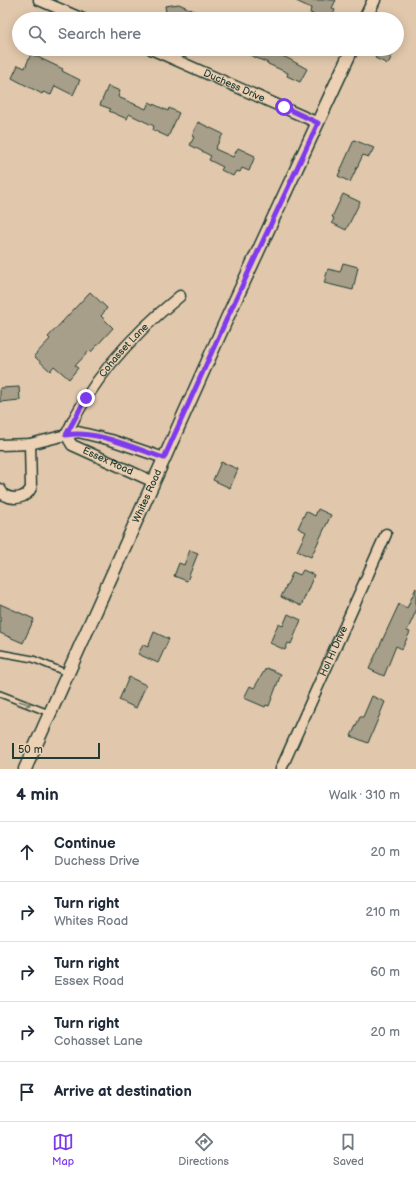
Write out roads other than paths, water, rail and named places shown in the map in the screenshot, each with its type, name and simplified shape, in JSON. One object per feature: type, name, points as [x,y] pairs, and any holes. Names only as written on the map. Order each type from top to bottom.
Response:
[{"type":"street","points":[[39,0],[67,12]]},
{"type":"street","points":[[368,12],[374,0]]},
{"type":"street","name":"Duchess Drive","points":[[167,56],[318,123]]},
{"type":"street","name":"Whites Road","points":[[25,769],[228,316],[349,56]]},
{"type":"street","name":"Cohasset Lane","points":[[66,435],[74,416],[99,380],[141,330],[180,296]]},
{"type":"street","name":"Essex Road","points":[[0,445],[30,444],[78,432],[111,440],[164,458]]},
{"type":"street","name":"Essex Road","points":[[66,435],[72,445],[154,482]]},
{"type":"street","points":[[0,489],[4,495],[14,498],[20,497],[29,492],[31,488],[30,444]]},
{"type":"street","name":"Hol Hi Drive","points":[[281,769],[386,534]]},
{"type":"lane","points":[[0,653],[33,659],[67,673]]},
{"type":"lane","points":[[0,694],[50,713]]}]
